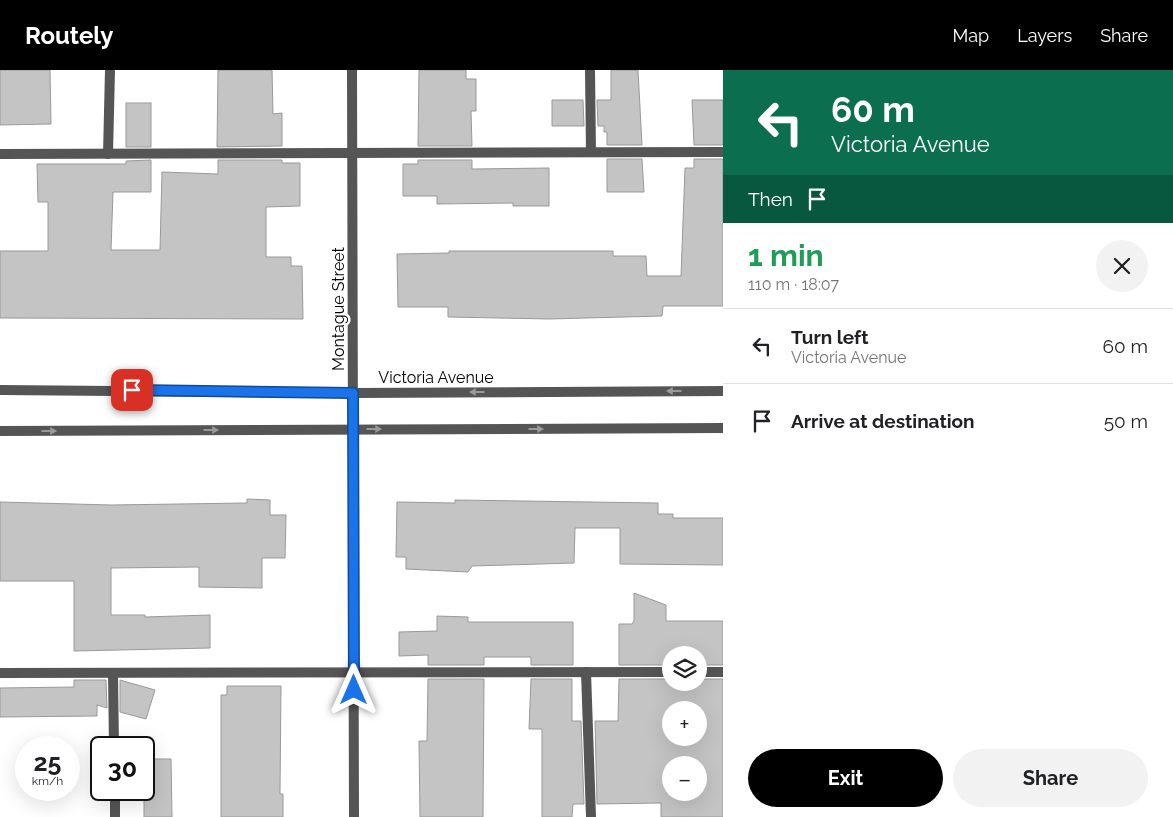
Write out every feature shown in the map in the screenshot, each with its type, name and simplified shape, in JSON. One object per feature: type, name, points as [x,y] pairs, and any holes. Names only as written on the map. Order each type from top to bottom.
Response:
[{"type":"street","points":[[108,154],[110,70]]},
{"type":"street","name":"Montague Street","points":[[352,70],[354,817]]},
{"type":"street","points":[[590,70],[591,152]]},
{"type":"street","points":[[0,154],[723,152]]},
{"type":"street","name":"Victoria Avenue","points":[[0,390],[353,393],[723,391]]},
{"type":"street","points":[[0,431],[723,428]]},
{"type":"street","points":[[586,672],[591,817]]},
{"type":"street","points":[[0,673],[662,672]]},
{"type":"street","points":[[707,672],[723,672]]},
{"type":"street","points":[[113,673],[114,736]]},
{"type":"street","points":[[115,801],[115,817]]},
{"type":"building","points":[[0,70],[50,70],[51,124],[0,125]]},
{"type":"building","points":[[218,70],[272,70],[273,114],[282,113],[282,146],[217,147]]},
{"type":"building","points":[[419,70],[466,70],[466,79],[476,79],[476,111],[471,111],[472,146],[418,146]]},
{"type":"building","points":[[611,70],[638,70],[642,145],[607,145],[607,132],[604,132],[604,126],[598,126],[597,100],[611,100]]},
{"type":"building","points":[[552,100],[583,100],[584,126],[552,126]]},
{"type":"building","points":[[692,100],[723,100],[723,145],[694,145]]},
{"type":"building","points":[[126,103],[151,103],[151,147],[126,147]]},
{"type":"building","points":[[607,159],[642,159],[644,192],[607,192]]},
{"type":"building","points":[[694,159],[723,159],[723,306],[663,306],[662,316],[549,319],[448,317],[448,307],[398,307],[397,254],[449,253],[449,251],[613,251],[613,256],[646,256],[647,276],[681,276],[685,168],[694,168]]},
{"type":"building","points":[[151,160],[151,192],[113,192],[111,250],[160,250],[162,172],[218,174],[218,160],[282,160],[282,163],[300,163],[300,206],[266,207],[266,257],[291,257],[291,266],[302,266],[303,319],[0,318],[0,251],[48,251],[48,202],[38,202],[37,164],[126,164],[126,161]]},
{"type":"building","points":[[418,160],[472,160],[472,169],[549,168],[549,206],[513,206],[513,203],[437,204],[437,196],[403,196],[403,164],[418,164]]},
{"type":"building","points":[[247,499],[270,500],[270,515],[286,515],[285,558],[262,558],[262,588],[199,587],[199,567],[111,568],[111,615],[145,615],[145,617],[210,615],[210,648],[74,651],[74,581],[0,581],[0,502],[111,505],[247,503]]},
{"type":"building","points":[[455,500],[658,503],[658,514],[673,514],[673,518],[723,518],[723,565],[620,564],[620,528],[575,528],[574,563],[472,566],[468,572],[406,569],[406,557],[396,557],[397,502],[455,503]]},
{"type":"building","points":[[634,593],[666,605],[666,621],[723,621],[723,665],[707,665],[707,646],[662,646],[662,665],[619,665],[619,624],[632,624],[634,621]]},
{"type":"building","points":[[437,616],[468,617],[468,622],[573,622],[573,665],[531,665],[531,657],[484,657],[484,665],[428,665],[428,655],[399,656],[399,632],[437,631]]},
{"type":"building","points":[[428,679],[484,679],[483,817],[420,817],[419,741],[427,741]]},
{"type":"building","points":[[531,679],[572,679],[572,721],[581,721],[584,804],[573,804],[572,817],[542,817],[542,729],[529,729]]},
{"type":"building","points":[[619,679],[662,679],[662,691],[707,691],[707,679],[723,679],[723,817],[661,817],[661,803],[597,804],[595,721],[618,721]]},
{"type":"building","points":[[74,680],[106,680],[107,708],[97,705],[97,716],[0,717],[0,688],[74,687]]},
{"type":"building","points":[[120,680],[155,690],[146,719],[120,712]]},
{"type":"building","points":[[227,686],[281,686],[280,794],[283,794],[283,817],[221,817],[221,695],[227,695]]},
{"type":"building","points":[[155,759],[171,759],[172,817],[144,817],[144,801],[155,801]]},
{"type":"route","points":[[132,390],[353,393],[354,690]]}]
